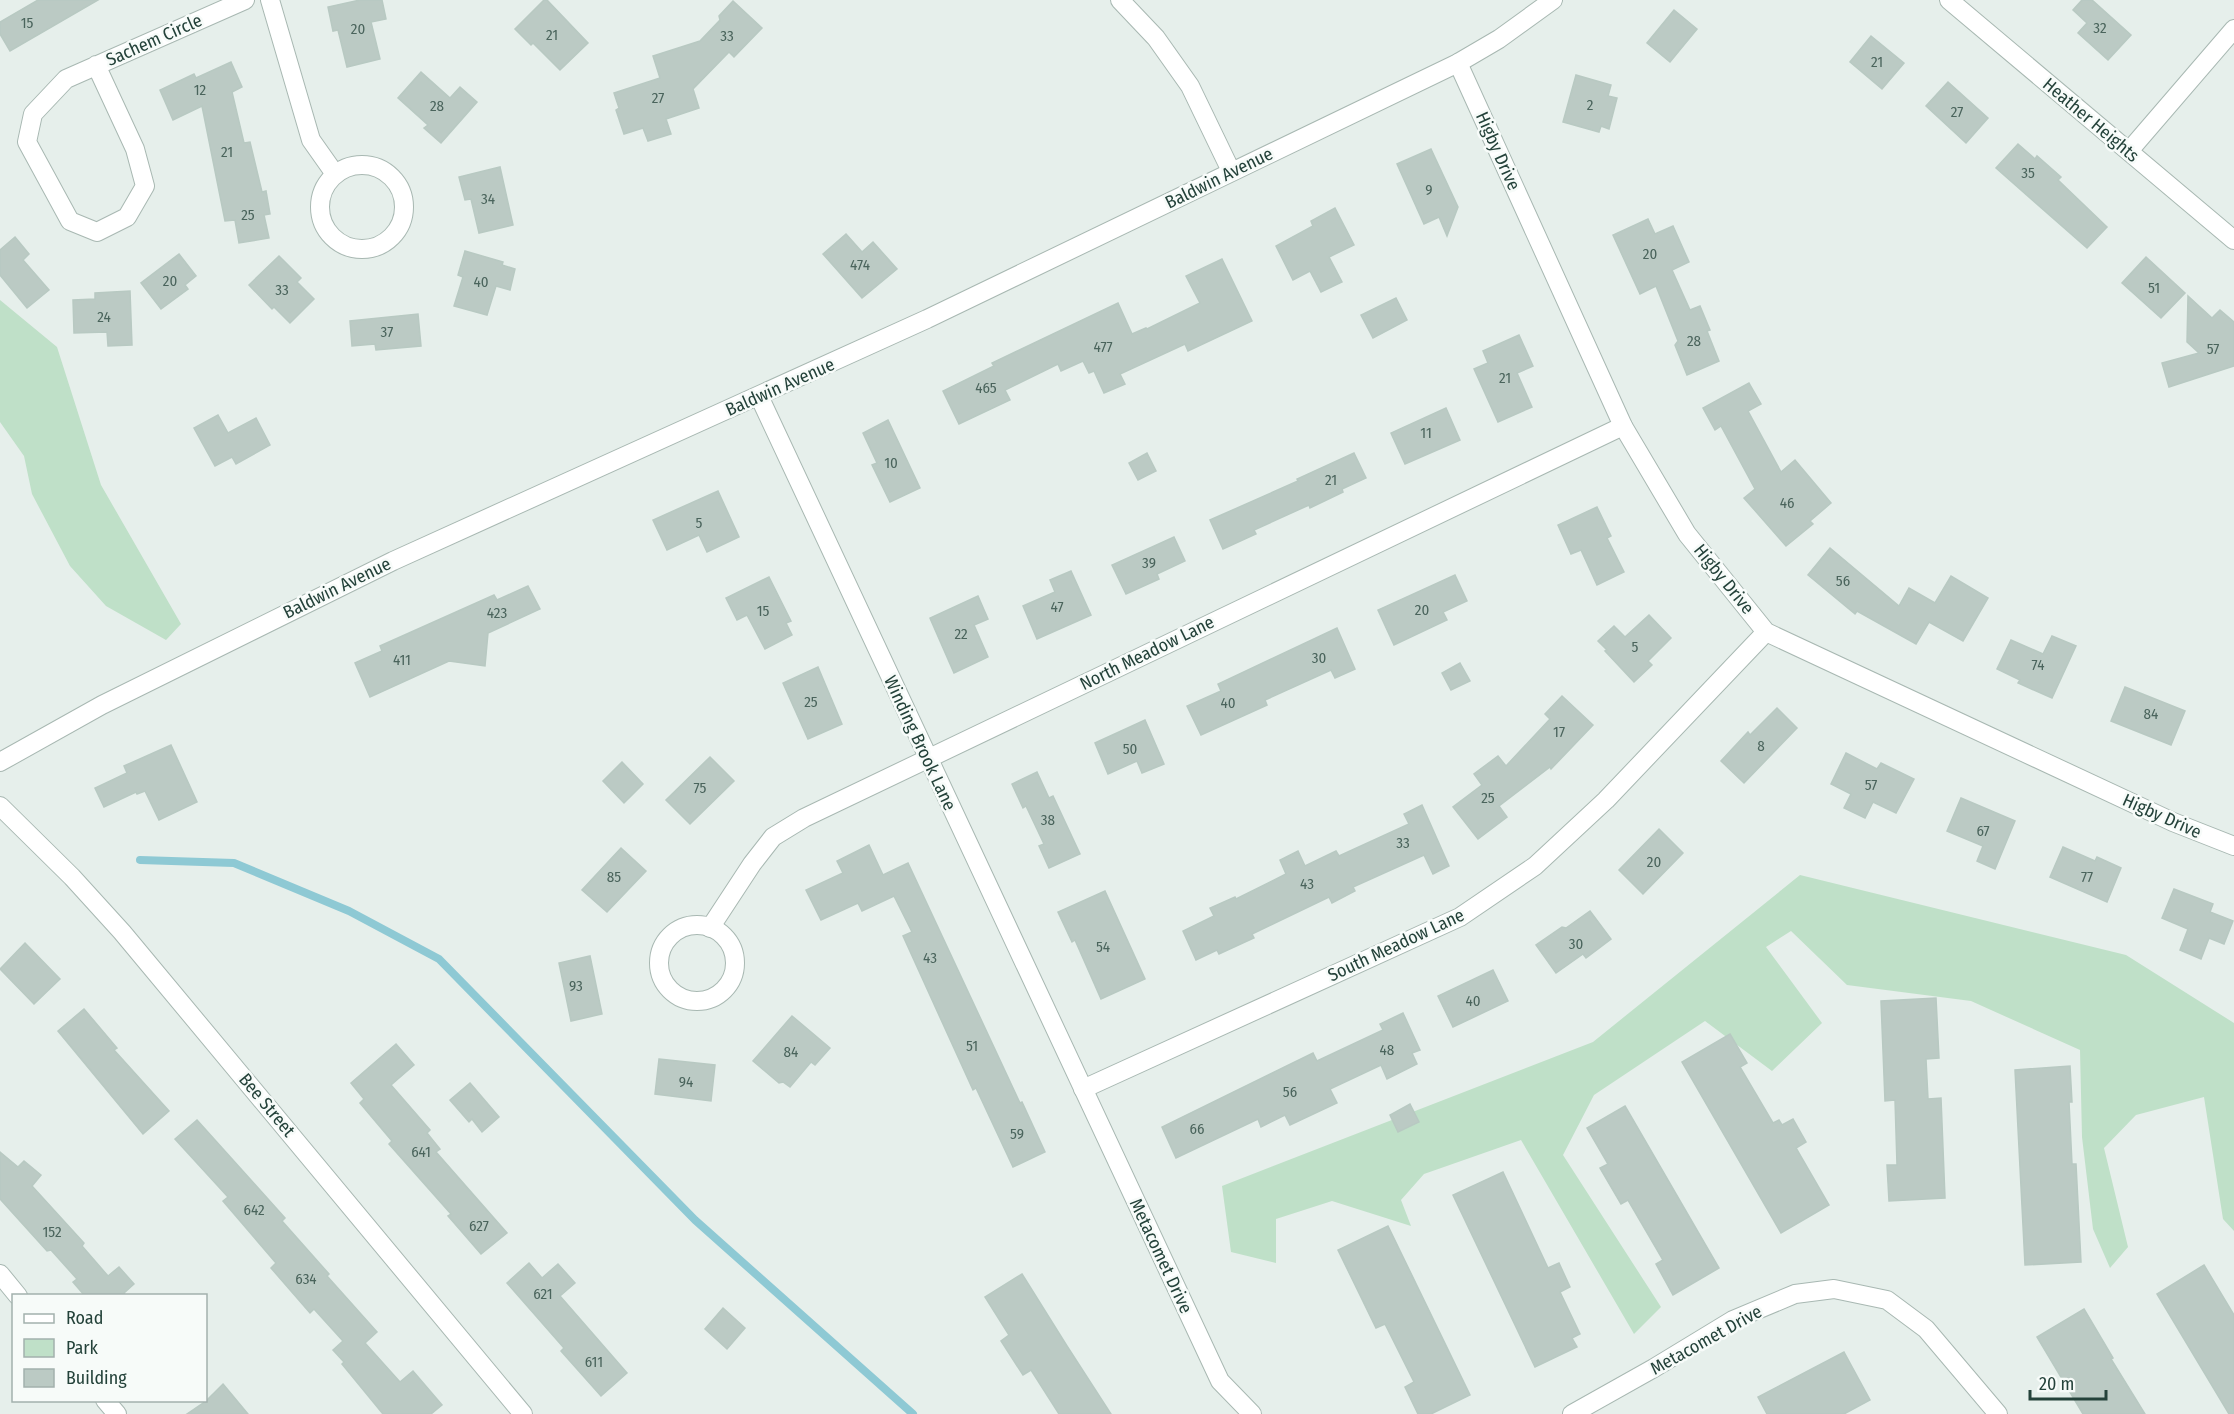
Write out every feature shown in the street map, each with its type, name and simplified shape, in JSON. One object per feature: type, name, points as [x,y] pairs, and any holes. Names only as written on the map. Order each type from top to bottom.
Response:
[{"type":"street","name":"Sachem Circle","points":[[96,65],[135,149],[145,186],[127,217],[97,232],[70,221],[27,142],[33,114],[66,79],[96,65],[245,0]]},
{"type":"street","points":[[270,0],[311,140],[335,174]]},
{"type":"street","points":[[1120,0],[1156,38],[1190,86],[1231,171]]},
{"type":"street","name":"Baldwin Avenue","points":[[0,762],[102,705],[393,561],[1002,284],[1231,171],[1458,63],[1499,39],[1553,0]]},
{"type":"street","name":"Heather Heights","points":[[1948,0],[2234,240]]},
{"type":"street","points":[[2129,151],[2234,28]]},
{"type":"street","name":"Higby Drive","points":[[1458,63],[1623,426],[1688,534],[1766,632],[2173,822],[2234,846]]},
{"type":"street","points":[[366,164],[382,169],[395,179],[403,194],[405,210],[400,226],[390,239],[375,247],[359,249],[343,244],[330,234],[322,219],[320,203],[325,188],[335,174],[350,166],[366,164]]},
{"type":"street","name":"Winding Brook Lane","points":[[759,396],[1083,1089]]},
{"type":"street","name":"North Meadow Lane","points":[[711,928],[752,864],[773,837],[804,818],[1623,426]]},
{"type":"street","name":"South Meadow Lane","points":[[1083,1089],[1460,917],[1543,859],[1606,800],[1766,632]]},
{"type":"street","name":"Bee Street","points":[[0,806],[72,877],[122,932],[523,1414]]},
{"type":"street","points":[[688,926],[711,928],[724,936],[732,948],[735,963],[732,978],[723,991],[710,999],[695,1001],[680,997],[668,988],[661,974],[660,959],[664,944],[675,933],[688,926]]},
{"type":"street","name":"Metacomet Drive","points":[[1083,1089],[1220,1381],[1252,1414]]},
{"type":"street","points":[[0,1274],[16,1294]]},
{"type":"street","name":"Metacomet Drive","points":[[1582,1412],[1733,1320],[1795,1294],[1834,1289],[1887,1300],[1926,1329],[1998,1414]]},
{"type":"street","points":[[106,1402],[117,1414]]},
{"type":"green space","points":[[0,300],[57,347],[101,485],[181,624],[166,640],[106,606],[70,566],[32,494],[24,456],[0,422]]},
{"type":"green space","points":[[1800,875],[2126,955],[2234,1023],[2234,1231],[2223,1219],[2204,1097],[2136,1115],[2104,1148],[2128,1247],[2110,1268],[2093,1229],[2082,1137],[2080,1050],[1971,1001],[1847,985],[1791,931],[1766,947],[1822,1023],[1772,1071],[1705,1021],[1594,1095],[1563,1155],[1661,1307],[1634,1334],[1521,1140],[1424,1174],[1401,1200],[1411,1226],[1332,1201],[1276,1219],[1276,1263],[1231,1252],[1222,1186],[1593,1042]]},
{"type":"building","points":[[38,0],[98,0],[10,51],[0,34],[0,22]]},
{"type":"building","points":[[360,0],[382,0],[386,19],[371,22],[380,59],[347,67],[338,30],[333,31],[328,7]]},
{"type":"building","points":[[544,0],[547,0],[588,43],[560,70],[515,29]]},
{"type":"building","points":[[2082,0],[2092,0],[2131,35],[2108,60],[2078,33],[2087,23],[2073,10]]},
{"type":"building","points":[[733,1],[762,28],[734,57],[729,52],[693,89],[699,108],[666,119],[671,134],[648,141],[643,128],[624,134],[616,110],[619,108],[614,93],[660,78],[653,56],[700,41],[720,20],[719,16]]},
{"type":"building","points":[[1674,10],[1697,29],[1670,62],[1647,43]]},
{"type":"building","points":[[1871,36],[1904,63],[1882,89],[1850,62]]},
{"type":"building","points":[[231,62],[242,87],[232,92],[244,143],[250,142],[262,192],[266,191],[270,214],[264,215],[269,238],[239,243],[235,220],[225,221],[202,106],[173,120],[160,90],[194,74],[196,78]]},
{"type":"building","points":[[421,72],[450,98],[460,87],[477,102],[441,143],[424,128],[428,125],[398,98]]},
{"type":"building","points":[[1576,75],[1611,85],[1608,96],[1617,98],[1609,129],[1601,126],[1599,132],[1563,122]]},
{"type":"building","points":[[1948,82],[1988,118],[1966,143],[1926,106]]},
{"type":"building","points":[[2018,144],[2035,159],[2037,156],[2061,177],[2058,180],[2107,227],[2087,248],[1996,168]]},
{"type":"building","points":[[1431,149],[1458,207],[1447,236],[1439,217],[1424,224],[1397,164]]},
{"type":"building","points":[[500,167],[513,225],[479,233],[471,199],[465,200],[459,177]]},
{"type":"building","points":[[1335,208],[1354,245],[1329,257],[1342,282],[1321,292],[1310,271],[1293,280],[1276,246],[1313,226],[1311,221]]},
{"type":"building","points":[[1648,219],[1655,234],[1673,226],[1689,262],[1672,270],[1690,310],[1700,306],[1719,361],[1687,375],[1675,345],[1678,341],[1656,286],[1640,294],[1613,235]]},
{"type":"building","points":[[846,234],[862,252],[873,242],[897,269],[862,298],[823,254]]},
{"type":"building","points":[[15,237],[29,254],[23,260],[49,290],[27,308],[0,275],[0,250]]},
{"type":"building","points":[[465,251],[503,262],[502,265],[515,269],[510,290],[496,286],[487,315],[454,306],[463,277],[458,275]]},
{"type":"building","points":[[179,254],[196,276],[185,285],[188,289],[161,309],[141,283]]},
{"type":"building","points":[[279,256],[301,278],[297,282],[314,299],[290,323],[274,307],[272,309],[249,285]]},
{"type":"building","points":[[2146,257],[2185,293],[2161,318],[2122,283]]},
{"type":"building","points":[[1222,259],[1252,321],[1188,351],[1185,344],[1120,374],[1125,384],[1104,393],[1094,371],[1089,373],[1083,361],[1061,371],[1058,364],[1005,390],[1010,400],[959,424],[943,391],[994,366],[992,363],[1118,303],[1132,334],[1147,329],[1200,303],[1186,276]]},
{"type":"building","points":[[130,291],[132,345],[108,346],[107,332],[74,333],[73,300],[95,299],[95,293]]},
{"type":"building","points":[[2188,296],[2212,318],[2220,310],[2234,322],[2234,366],[2169,387],[2162,363],[2199,353],[2187,342]]},
{"type":"building","points":[[1396,298],[1407,320],[1373,338],[1361,315]]},
{"type":"building","points":[[418,314],[421,346],[376,350],[375,344],[352,346],[350,321]]},
{"type":"building","points":[[1519,335],[1533,366],[1517,373],[1532,407],[1498,422],[1474,369],[1488,363],[1483,351]]},
{"type":"building","points":[[1749,383],[1761,404],[1748,411],[1781,472],[1795,460],[1831,503],[1810,521],[1813,524],[1786,546],[1744,498],[1755,489],[1721,426],[1715,430],[1703,408]]},
{"type":"building","points":[[1446,408],[1460,440],[1405,464],[1391,433]]},
{"type":"building","points":[[218,415],[228,433],[256,418],[270,445],[236,464],[232,457],[215,466],[194,428]]},
{"type":"building","points":[[888,420],[920,488],[890,502],[872,465],[877,463],[863,433]]},
{"type":"building","points":[[1147,453],[1156,471],[1138,480],[1129,463]]},
{"type":"building","points":[[1354,453],[1366,478],[1310,508],[1309,505],[1254,530],[1256,534],[1223,549],[1210,520]]},
{"type":"building","points":[[718,491],[739,537],[707,552],[699,535],[667,550],[653,520]]},
{"type":"building","points":[[1597,507],[1611,536],[1607,538],[1624,572],[1597,585],[1581,550],[1571,554],[1558,525]]},
{"type":"building","points":[[1174,537],[1185,561],[1157,574],[1159,579],[1126,594],[1112,565]]},
{"type":"building","points":[[1830,548],[1899,606],[1909,588],[1935,603],[1951,576],[1988,598],[1963,641],[1929,622],[1916,644],[1857,611],[1855,614],[1808,575]]},
{"type":"building","points":[[1071,571],[1091,615],[1037,639],[1023,606],[1055,592],[1050,580]]},
{"type":"building","points":[[1455,575],[1467,601],[1443,612],[1447,620],[1394,645],[1378,610]]},
{"type":"building","points":[[769,577],[791,621],[786,623],[792,635],[765,649],[747,615],[737,620],[726,598]]},
{"type":"building","points":[[528,586],[540,609],[488,633],[485,666],[449,661],[370,697],[355,663],[382,651],[380,646],[494,595],[497,600]]},
{"type":"building","points":[[978,596],[988,619],[974,625],[988,657],[954,673],[930,618]]},
{"type":"building","points":[[1649,615],[1671,638],[1648,661],[1652,665],[1634,682],[1598,641],[1614,626],[1625,637]]},
{"type":"building","points":[[1337,628],[1355,669],[1335,678],[1331,670],[1265,700],[1267,705],[1201,735],[1187,706],[1221,691],[1218,684]]},
{"type":"building","points":[[2052,636],[2076,646],[2052,698],[2018,683],[2020,680],[1997,669],[2011,640],[2043,654]]},
{"type":"building","points":[[1460,663],[1470,681],[1451,690],[1442,673]]},
{"type":"building","points":[[818,667],[842,724],[808,739],[783,683]]},
{"type":"building","points":[[2125,687],[2185,711],[2171,745],[2111,721]]},
{"type":"building","points":[[1562,696],[1593,725],[1551,769],[1550,767],[1499,806],[1507,817],[1478,839],[1453,807],[1482,785],[1474,774],[1498,756],[1506,766],[1550,719],[1545,714]]},
{"type":"building","points":[[1777,708],[1797,728],[1744,783],[1721,761],[1748,732],[1750,735]]},
{"type":"building","points":[[1145,720],[1164,764],[1142,773],[1137,761],[1108,774],[1095,743]]},
{"type":"building","points":[[171,745],[197,802],[159,820],[145,791],[137,794],[136,792],[104,807],[95,788],[127,773],[124,766]]},
{"type":"building","points":[[1846,753],[1877,769],[1881,763],[1914,779],[1896,813],[1873,802],[1865,818],[1844,808],[1851,794],[1831,784]]},
{"type":"building","points":[[710,757],[734,781],[690,824],[666,800]]},
{"type":"building","points":[[622,762],[643,784],[624,803],[603,781]]},
{"type":"building","points":[[1037,772],[1049,798],[1053,796],[1080,854],[1049,868],[1039,846],[1044,844],[1026,806],[1023,808],[1012,784]]},
{"type":"building","points":[[1961,798],[2015,821],[1995,869],[1977,861],[1983,846],[1947,831]]},
{"type":"building","points":[[1422,805],[1449,866],[1433,874],[1424,855],[1353,887],[1355,891],[1332,903],[1329,897],[1252,934],[1254,938],[1219,954],[1217,950],[1196,960],[1183,931],[1214,916],[1210,908],[1235,897],[1236,899],[1286,874],[1280,860],[1298,851],[1305,866],[1336,851],[1339,856],[1409,824],[1404,814]]},
{"type":"building","points":[[1659,829],[1683,853],[1643,894],[1619,870]]},
{"type":"building","points":[[869,845],[883,875],[908,863],[1045,1152],[1013,1167],[976,1088],[973,1090],[903,936],[912,932],[894,896],[862,911],[858,903],[821,920],[806,890],[843,873],[837,861]]},
{"type":"building","points":[[2063,847],[2095,861],[2097,857],[2121,868],[2107,902],[2050,877]]},
{"type":"building","points":[[621,848],[646,871],[607,912],[582,890]]},
{"type":"building","points":[[2174,889],[2213,904],[2210,912],[2233,921],[2224,944],[2209,938],[2201,959],[2180,950],[2188,929],[2162,918]]},
{"type":"building","points":[[1105,891],[1145,979],[1101,999],[1075,940],[1072,942],[1058,912]]},
{"type":"building","points":[[1590,911],[1611,939],[1586,958],[1583,954],[1556,973],[1536,945]]},
{"type":"building","points":[[25,943],[60,979],[34,1004],[0,969]]},
{"type":"building","points":[[590,956],[602,1014],[571,1021],[559,963]]},
{"type":"building","points":[[1493,970],[1508,1001],[1453,1027],[1438,996]]},
{"type":"building","points":[[1936,998],[1939,1058],[1926,1059],[1928,1099],[1941,1098],[1945,1198],[1889,1201],[1887,1165],[1897,1165],[1895,1100],[1885,1101],[1881,1001]]},
{"type":"building","points":[[84,1009],[117,1048],[114,1050],[169,1111],[143,1134],[58,1031]]},
{"type":"building","points":[[1403,1013],[1420,1050],[1412,1053],[1417,1064],[1387,1079],[1381,1065],[1330,1089],[1337,1103],[1290,1125],[1285,1115],[1261,1127],[1258,1119],[1176,1158],[1162,1127],[1313,1053],[1317,1061],[1383,1030],[1380,1024]]},
{"type":"building","points":[[792,1016],[830,1048],[815,1065],[811,1062],[790,1087],[783,1082],[779,1083],[753,1061]]},
{"type":"building","points":[[1730,1034],[1747,1063],[1740,1067],[1773,1123],[1779,1120],[1782,1125],[1793,1119],[1806,1142],[1796,1148],[1829,1205],[1781,1233],[1682,1062]]},
{"type":"building","points":[[396,1044],[414,1065],[391,1085],[430,1130],[427,1133],[440,1149],[436,1152],[507,1233],[481,1254],[448,1216],[451,1214],[389,1144],[392,1141],[360,1103],[364,1099],[351,1083]]},
{"type":"building","points":[[659,1059],[715,1065],[711,1101],[655,1094]]},
{"type":"building","points":[[2070,1066],[2072,1164],[2076,1164],[2081,1262],[2025,1265],[2015,1070]]},
{"type":"building","points":[[470,1083],[499,1117],[482,1132],[472,1119],[469,1122],[450,1100]]},
{"type":"building","points":[[1410,1104],[1419,1122],[1398,1132],[1390,1115]]},
{"type":"building","points":[[1625,1106],[1719,1268],[1673,1295],[1656,1264],[1663,1260],[1628,1200],[1621,1204],[1600,1168],[1608,1164],[1587,1128]]},
{"type":"building","points":[[197,1120],[285,1218],[282,1221],[377,1332],[365,1343],[400,1382],[413,1371],[442,1405],[431,1414],[383,1414],[333,1350],[343,1341],[314,1309],[310,1313],[271,1268],[276,1263],[223,1201],[228,1197],[175,1139]]},
{"type":"building","points":[[0,1152],[18,1167],[24,1161],[41,1175],[32,1186],[84,1243],[82,1246],[108,1276],[119,1267],[134,1284],[125,1294],[83,1294],[73,1282],[77,1279],[51,1250],[47,1251],[0,1199]]},
{"type":"building","points":[[1503,1172],[1548,1268],[1559,1263],[1570,1287],[1560,1292],[1580,1334],[1572,1338],[1577,1347],[1535,1367],[1453,1195]]},
{"type":"building","points":[[1388,1226],[1470,1395],[1431,1414],[1418,1414],[1405,1387],[1414,1382],[1385,1324],[1376,1328],[1338,1250]]},
{"type":"building","points":[[529,1263],[542,1278],[558,1264],[575,1283],[560,1296],[627,1373],[601,1396],[561,1351],[564,1348],[507,1283]]},
{"type":"building","points":[[2204,1265],[2234,1315],[2234,1414],[2229,1414],[2157,1294]]},
{"type":"building","points":[[1022,1274],[1111,1414],[1059,1414],[1031,1370],[1023,1375],[1001,1341],[1009,1335],[985,1297]]},
{"type":"building","points":[[723,1308],[745,1328],[727,1349],[705,1329]]},
{"type":"building","points":[[2084,1309],[2145,1414],[2083,1414],[2037,1337]]},
{"type":"building","points":[[1844,1352],[1870,1400],[1844,1414],[1767,1414],[1758,1397]]},
{"type":"building","points":[[223,1384],[248,1414],[187,1414],[207,1400]]},
{"type":"waterway","points":[[140,860],[234,863],[349,911],[439,959],[695,1220],[913,1414]]}]
